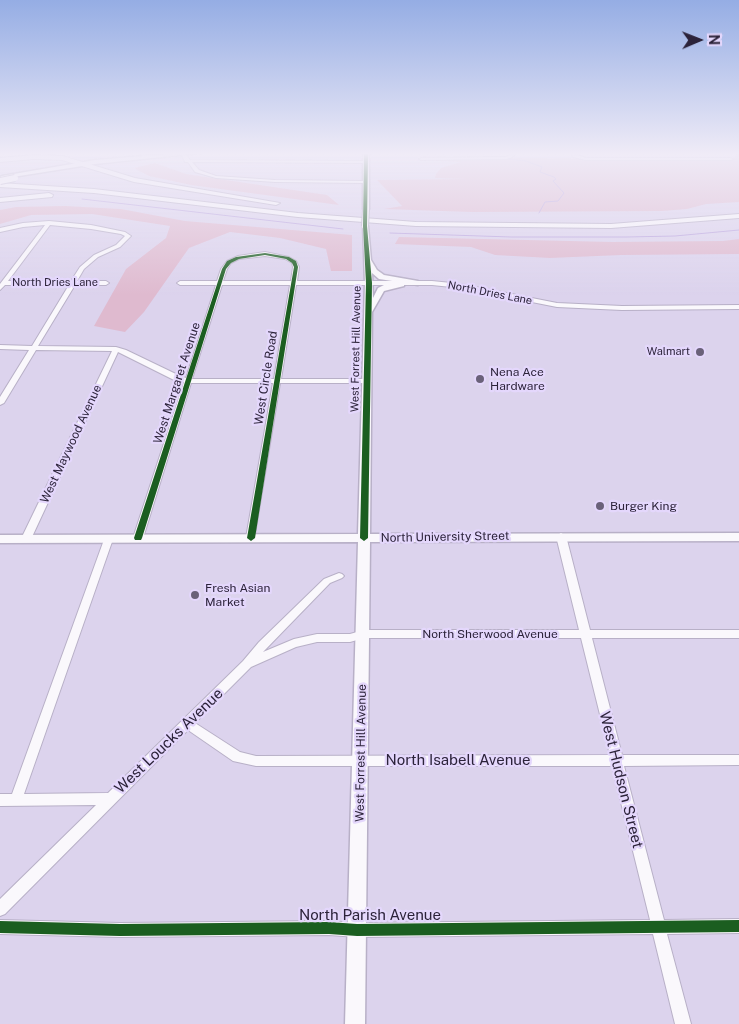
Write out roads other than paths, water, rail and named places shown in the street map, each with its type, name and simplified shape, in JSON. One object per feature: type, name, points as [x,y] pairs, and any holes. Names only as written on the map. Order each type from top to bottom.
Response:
[{"type":"highway","points":[[142,200],[326,218],[432,224],[632,225],[739,216]]},
{"type":"highway","points":[[170,200],[326,218]]},
{"type":"highway","points":[[211,200],[384,217],[508,221],[616,220],[739,210]]},
{"type":"highway","points":[[262,200],[384,217]]},
{"type":"main road","name":"West Forrest Hill Avenue","points":[[355,1024],[362,760],[369,284],[365,226],[366,200]]},
{"type":"main road","points":[[367,257],[370,265],[378,275],[392,280],[414,283]]},
{"type":"main road","points":[[368,316],[375,299],[383,288],[414,283]]},
{"type":"main road","name":"North University Street","points":[[0,539],[739,537]]},
{"type":"street","points":[[2,286],[49,223]]},
{"type":"street","points":[[0,230],[23,225],[49,223],[91,227],[123,233],[128,236],[118,246],[88,261],[0,403]]},
{"type":"street","name":"West Margaret Avenue","points":[[138,538],[224,269],[230,262],[255,254]]},
{"type":"street","name":"West Circle Road","points":[[250,538],[296,267],[294,262],[276,255],[255,254]]},
{"type":"street","name":"North Dries Lane","points":[[2,286],[74,282],[106,283]]},
{"type":"street","name":"North Dries Lane","points":[[180,283],[414,283],[461,286],[557,305],[622,308],[739,307]]},
{"type":"street","points":[[0,347],[116,349],[124,351],[177,378],[189,381],[367,381]]},
{"type":"street","name":"West Maywood Avenue","points":[[26,539],[116,349]]},
{"type":"street","name":"West Hudson Street","points":[[561,536],[683,1024]]},
{"type":"street","points":[[16,800],[108,539]]},
{"type":"street","name":"West Loucks Avenue","points":[[0,909],[247,664],[263,645],[327,581],[339,576]]},
{"type":"street","name":"North Sherwood Avenue","points":[[247,664],[294,643],[317,638],[350,638],[364,634],[739,634]]},
{"type":"street","name":"North Isabell Avenue","points":[[187,724],[237,758],[256,761],[739,760]]},
{"type":"street","points":[[0,800],[110,798]]},
{"type":"street","name":"North Parish Avenue","points":[[0,927],[120,930],[329,928],[357,930],[739,926]]},
{"type":"waterway","points":[[89,200],[343,229]]},
{"type":"waterway","points":[[539,213],[545,202],[559,200]]},
{"type":"waterway","points":[[390,233],[511,237],[627,237],[675,236],[739,230]]},
{"type":"place","name":"Walmart","points":[[700,352]]},
{"type":"place","name":"Nena Ace Hardware","points":[[480,379]]},
{"type":"place","name":"Burger King","points":[[600,506]]},
{"type":"place","name":"Fresh Asian Market","points":[[195,595]]}]
